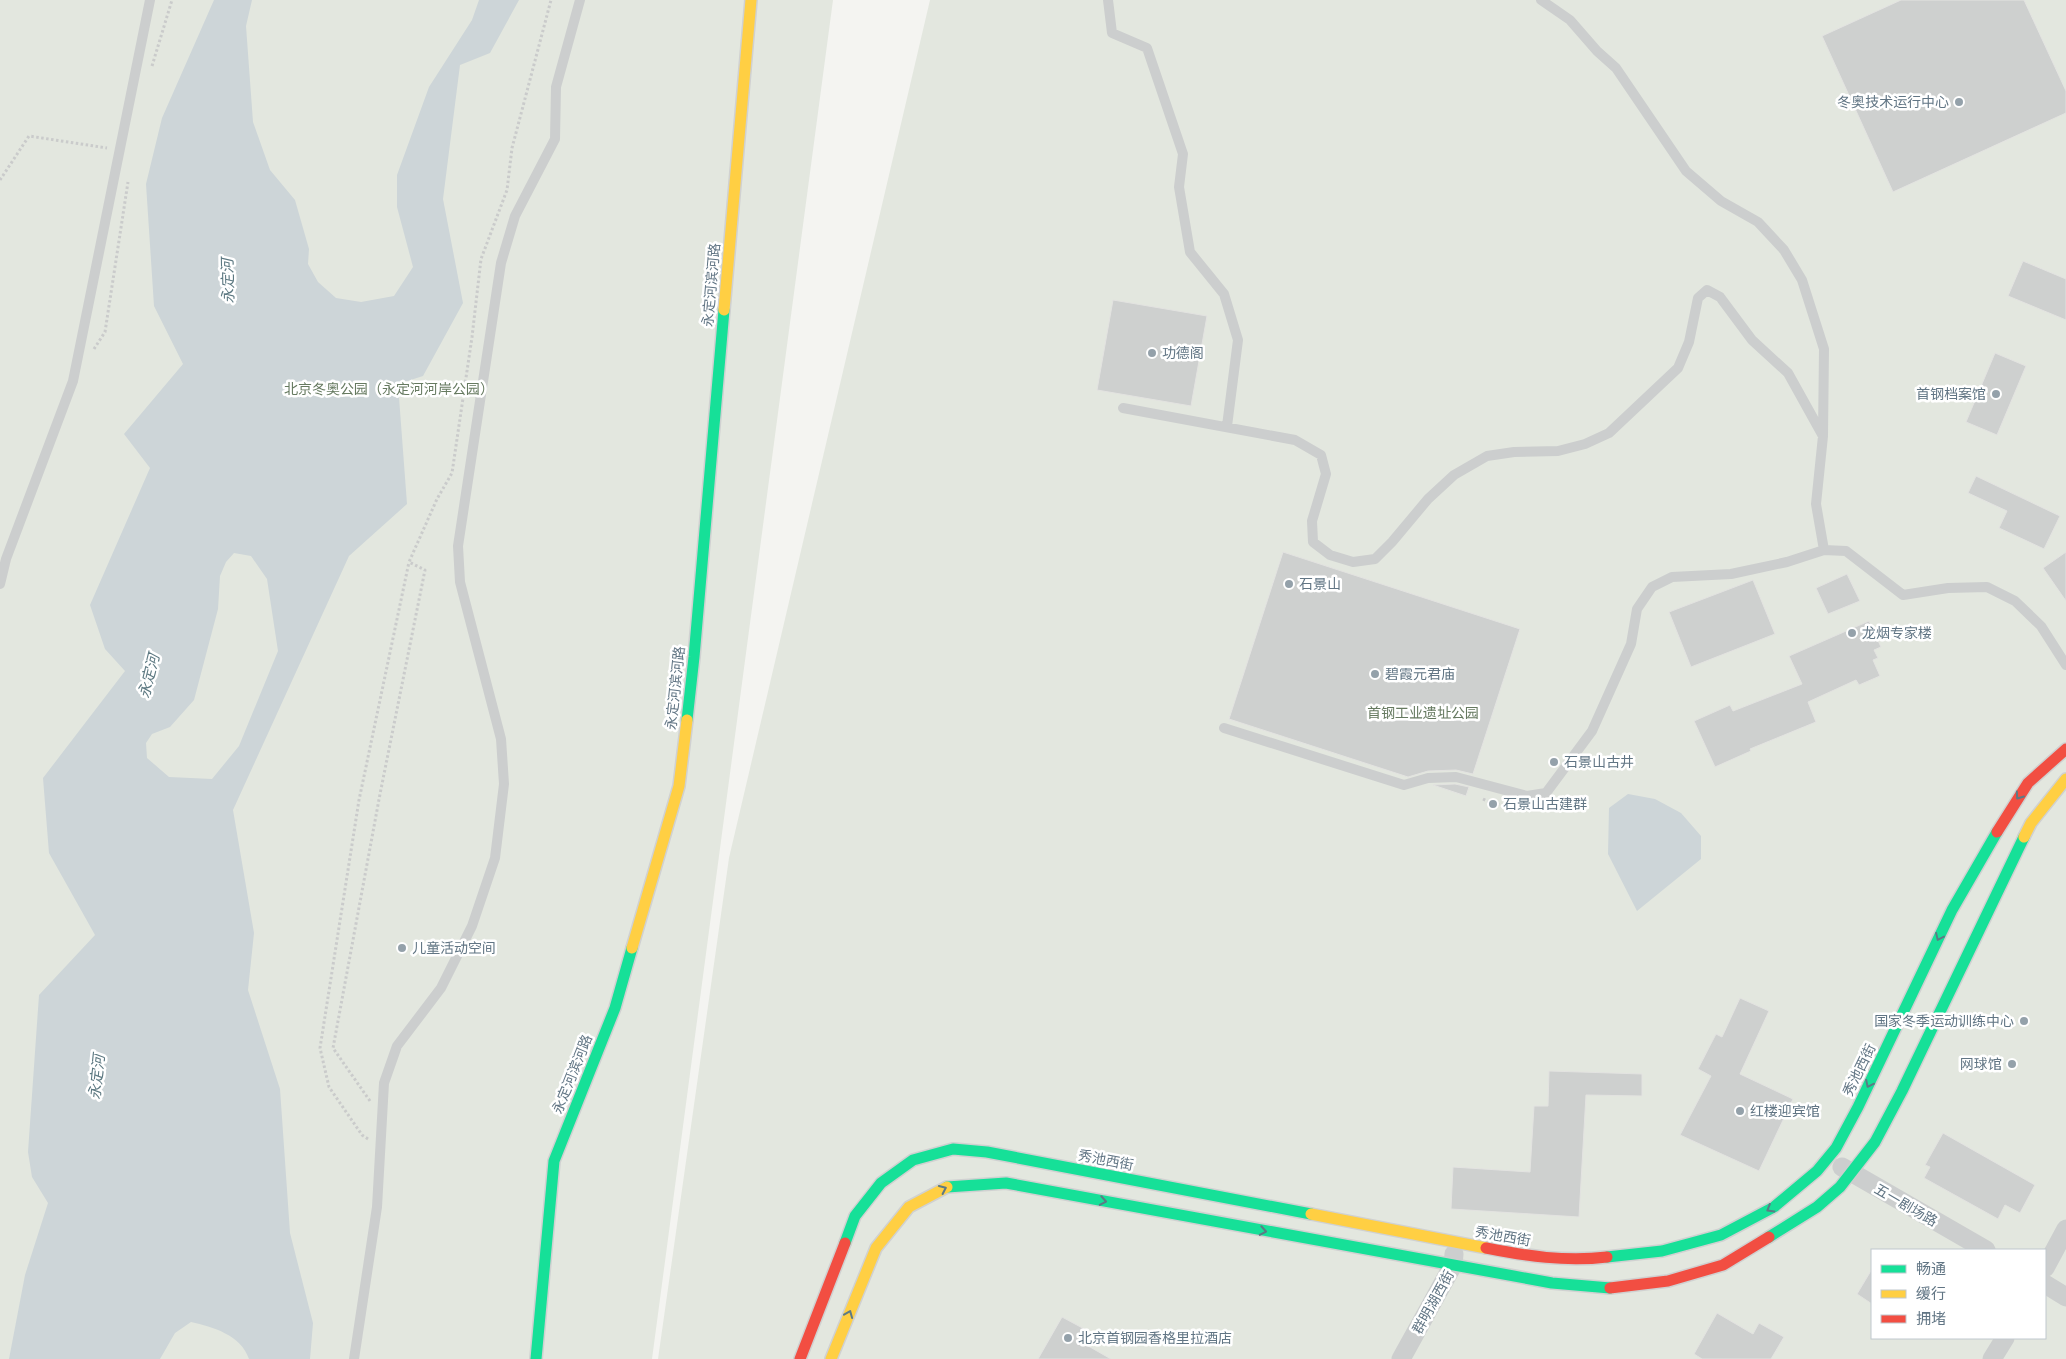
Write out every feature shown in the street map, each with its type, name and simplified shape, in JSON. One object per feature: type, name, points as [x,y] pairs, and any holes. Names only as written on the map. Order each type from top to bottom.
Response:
[{"type":"street","name":"永定河滨河路","points":[[536,1359],[554,1161],[615,1008],[679,786],[694,656],[751,0]]},
{"type":"street","name":"秀池西街","points":[[831,1359],[876,1248],[909,1207],[948,1186],[1006,1183],[1552,1283],[1608,1288],[1668,1281],[1723,1265],[1816,1207],[1840,1187],[1875,1142],[1902,1091],[2050,787],[2052,760],[2066,750]]},
{"type":"street","points":[[2052,760],[2066,773]]},
{"type":"street","name":"秀池西街","points":[[800,1359],[855,1216],[881,1183],[913,1160],[953,1149],[987,1152],[1531,1257],[1593,1259],[1662,1251],[1721,1235],[1774,1207],[1817,1171],[1836,1148],[1858,1107],[1952,910],[2008,812],[2028,783],[2050,787],[2066,780]]},
{"type":"street","name":"五一剧场路","points":[[1828,1158],[1984,1249]]},
{"type":"street","points":[[2046,1266],[2066,1228]]},
{"type":"street","name":"群明湖西街","points":[[1401,1359],[1453,1265],[1456,1242]]},
{"type":"street","points":[[2046,1285],[2066,1297]]},
{"type":"street","points":[[1992,1359],[2004,1339]]},
{"type":"lane","points":[[0,584],[6,559],[73,381],[150,0]]},
{"type":"lane","points":[[354,1359],[377,1207],[384,1083],[396,1046],[440,988],[472,926],[496,858],[504,784],[501,739],[460,582],[458,546],[501,263],[515,216],[555,138],[556,87],[580,0]]},
{"type":"lane","points":[[1108,0],[1112,33],[1148,48],[1183,154],[1179,187],[1190,252],[1224,294],[1238,340],[1227,426]]},
{"type":"lane","points":[[1541,0],[1570,20],[1597,51],[1616,68],[1686,171],[1721,202],[1758,222],[1784,250],[1802,280],[1824,349],[1823,436],[1816,504],[1824,550]]},
{"type":"lane","points":[[1123,408],[1295,440],[1321,455],[1326,474],[1312,521],[1313,542],[1330,555],[1353,562],[1375,559],[1428,499],[1454,475],[1487,456],[1514,452],[1558,451],[1586,444],[1609,432],[1678,368],[1689,342],[1698,298],[1707,290],[1720,297],[1752,340],[1788,374],[1823,436]]},
{"type":"lane","points":[[1224,728],[1404,785],[1428,778],[1456,777],[1527,796],[1546,793],[1592,731],[1631,644],[1637,609],[1652,587],[1672,577],[1731,574],[1787,562],[1824,550],[1846,551],[1903,595],[1948,588],[1987,587],[2015,601],[2041,626],[2066,665]]},
{"type":"path","points":[[150,72],[172,0]]},
{"type":"path","points":[[380,1146],[362,1136],[329,1087],[320,1048],[359,800],[409,562],[437,499],[452,473],[472,337],[481,259],[507,190],[512,148],[551,0]]},
{"type":"path","points":[[0,180],[29,136],[119,150]]},
{"type":"path","points":[[89,356],[104,332],[129,176]]},
{"type":"path","points":[[382,1118],[333,1048],[378,803],[425,570],[409,562]]},
{"type":"green space","name":"北京冬奥公园（永定河河岸公园）","points":[[0,0],[833,0],[652,1359],[0,1359]]},
{"type":"green space","name":"首钢工业遗址公园","points":[[930,0],[2066,0],[2066,1359],[658,1359],[729,858]]},
{"type":"water","name":"永定河","points":[[214,0],[252,0],[246,26],[253,122],[270,170],[295,200],[309,249],[308,264],[318,282],[336,298],[361,302],[394,296],[413,267],[397,207],[397,175],[429,87],[472,20],[479,0],[519,0],[490,53],[460,65],[443,199],[463,303],[423,376],[398,384],[407,504],[349,556],[233,810],[254,933],[248,990],[280,1089],[290,1233],[313,1323],[310,1359],[249,1359],[240,1344],[233,1338],[225,1333],[191,1322],[175,1333],[160,1359],[9,1359],[25,1275],[48,1203],[32,1177],[28,1152],[39,995],[95,935],[49,853],[43,778],[125,671],[105,649],[90,605],[150,468],[124,434],[183,364],[154,306],[146,184],[162,118]],"holes":[[[234,553],[251,556],[267,579],[278,651],[239,746],[212,779],[169,777],[147,758],[146,743],[152,734],[170,727],[194,700],[218,609],[220,576],[226,562]]]},
{"type":"water","points":[[1628,794],[1655,799],[1681,813],[1701,836],[1701,859],[1637,911],[1608,854],[1609,808]]},
{"type":"building","name":"冬奥技术运行中心","points":[[1901,0],[2024,0],[2066,91],[2066,113],[1893,192],[1822,36]]},
{"type":"building","points":[[2023,261],[2066,279],[2066,320],[2008,296]]},
{"type":"building","name":"功德阁","points":[[1113,300],[1207,316],[1191,406],[1097,390]]},
{"type":"building","name":"首钢档案馆","points":[[1995,353],[2026,366],[1997,435],[1966,422]]},
{"type":"building","points":[[1976,476],[2060,516],[2044,549],[1999,528],[2007,511],[1968,493]]},
{"type":"building","name":"碧霞元君庙","points":[[1283,552],[1520,629],[1473,774],[1456,770],[1428,771],[1408,777],[1229,719]]},
{"type":"building","points":[[2066,552],[2066,601],[2043,568]]},
{"type":"building","points":[[1847,574],[1860,601],[1828,614],[1816,588]]},
{"type":"building","points":[[1753,580],[1775,634],[1691,667],[1669,612]]},
{"type":"building","points":[[1869,621],[1881,647],[1874,650],[1878,658],[1873,660],[1880,676],[1859,685],[1856,680],[1808,702],[1816,722],[1750,749],[1751,751],[1715,767],[1694,721],[1730,705],[1733,711],[1802,684],[1789,656]]},
{"type":"building","points":[[1455,784],[1469,787],[1466,796],[1433,785]]},
{"type":"building","points":[[1740,998],[1769,1011],[1740,1074],[1793,1099],[1759,1171],[1680,1135],[1711,1076],[1698,1069],[1716,1034],[1722,1037]]},
{"type":"building","points":[[1549,1071],[1642,1074],[1642,1096],[1586,1095],[1579,1217],[1451,1209],[1453,1167],[1530,1172],[1534,1106],[1548,1106]]},
{"type":"building","points":[[1943,1133],[2035,1185],[2020,1213],[2005,1205],[1998,1219],[1924,1178],[1930,1167],[1925,1165]]},
{"type":"building","points":[[1871,1271],[1871,1303],[1857,1294]]},
{"type":"building","points":[[1717,1313],[1753,1334],[1759,1323],[1784,1337],[1771,1359],[1702,1359],[1694,1354]]},
{"type":"building","name":"北京首钢园香格里拉酒店","points":[[1062,1317],[1090,1332],[1083,1343],[1111,1359],[1038,1359]]},
{"type":"traffic: fast","points":[[687,720],[724,310]]},
{"type":"traffic: fast","points":[[1607,1257],[1662,1251],[1721,1235],[1774,1207],[1817,1171],[1836,1148],[1858,1107],[1952,910],[1997,832]]},
{"type":"traffic: fast","points":[[1769,1237],[1817,1207],[1840,1187],[1875,1142],[1902,1091],[2024,837]]},
{"type":"traffic: fast","points":[[536,1359],[554,1161],[615,1008],[632,948]]},
{"type":"traffic: fast","points":[[845,1243],[855,1216],[881,1183],[913,1160],[953,1149],[987,1152],[1311,1214]]},
{"type":"traffic: fast","points":[[947,1187],[1006,1183],[1552,1283],[1610,1288]]},
{"type":"traffic: slow","points":[[724,310],[751,0]]},
{"type":"traffic: slow","points":[[632,948],[679,786],[687,720]]},
{"type":"traffic: slow","points":[[2024,837],[2031,823],[2066,779]]},
{"type":"traffic: slow","points":[[831,1359],[876,1248],[909,1207],[947,1187]]},
{"type":"traffic: slow","points":[[1311,1214],[1486,1248]]},
{"type":"traffic: jam","points":[[1997,832],[2028,783],[2066,749]]},
{"type":"traffic: jam","points":[[1610,1288],[1668,1281],[1723,1265],[1769,1237]]},
{"type":"traffic: jam","points":[[800,1359],[845,1243]]},
{"type":"traffic: jam","points":[[1486,1248],[1546,1257],[1576,1259],[1607,1257]]},
{"type":"place","name":"冬奥技术运行中心","points":[[1959,102]]},
{"type":"place","name":"功德阁","points":[[1152,353]]},
{"type":"place","name":"首钢档案馆","points":[[1996,394]]},
{"type":"place","name":"石景山","points":[[1289,584]]},
{"type":"place","name":"龙烟专家楼","points":[[1852,633]]},
{"type":"place","name":"碧霞元君庙","points":[[1375,674]]},
{"type":"place","name":"石景山古井","points":[[1554,762]]},
{"type":"place","name":"石景山古建群","points":[[1493,804]]},
{"type":"place","name":"儿童活动空间","points":[[402,948]]},
{"type":"place","name":"国家冬季运动训练中心","points":[[2024,1021]]},
{"type":"place","name":"网球馆","points":[[2012,1064]]},
{"type":"place","name":"红楼迎宾馆","points":[[1740,1111]]},
{"type":"place","name":"北京首钢园香格里拉酒店","points":[[1068,1338]]}]
